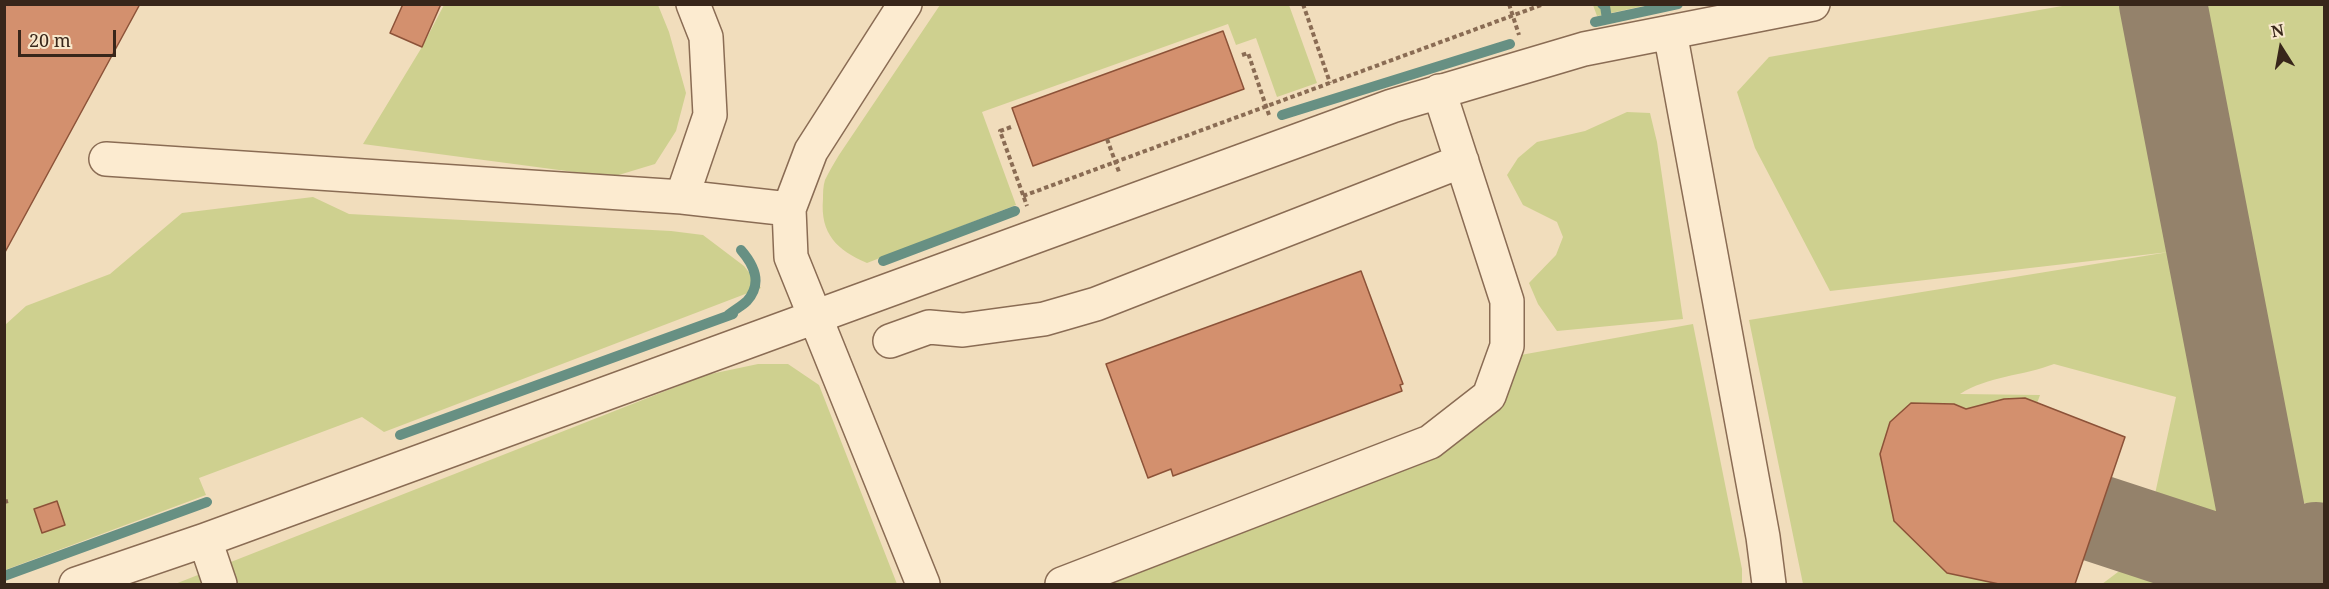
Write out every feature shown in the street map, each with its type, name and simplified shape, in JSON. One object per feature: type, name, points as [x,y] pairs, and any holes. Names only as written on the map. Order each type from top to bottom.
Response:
[{"type":"lane","points":[[682,197],[710,115],[706,38],[693,4]]},
{"type":"lane","points":[[905,4],[811,150],[789,209],[791,257],[923,585]]},
{"type":"lane","points":[[76,585],[205,540],[1392,105],[1584,49],[1813,4]]},
{"type":"lane","points":[[1670,32],[1763,537],[1769,585]]},
{"type":"lane","points":[[1062,585],[1430,442],[1489,396],[1507,346],[1507,301],[1439,91]]},
{"type":"lane","points":[[106,159],[682,197],[789,209]]},
{"type":"lane","points":[[890,341],[929,327],[963,330],[1044,319],[1096,304],[1462,161]]},
{"type":"lane","points":[[205,540],[220,585]]},
{"type":"path","points":[[1303,4],[1330,83]]},
{"type":"path","points":[[1023,196],[1544,4]]},
{"type":"path","points":[[1316,40],[1322,38]]},
{"type":"path","points":[[1242,55],[1248,53],[1281,147]]},
{"type":"path","points":[[1011,127],[1000,130],[1038,235]]},
{"type":"green space","points":[[1593,4],[1648,5],[1597,16]]},
{"type":"green space","points":[[444,5],[658,5],[669,32],[686,93],[676,131],[655,164],[612,177],[363,144],[422,47]]},
{"type":"green space","points":[[940,5],[1289,5],[1317,83],[1277,97],[1256,38],[1236,45],[1228,24],[982,112],[1016,205],[867,263],[839,246],[828,231],[823,211],[824,182],[839,155]]},
{"type":"green space","points":[[2068,5],[2138,5],[2147,19],[2189,249],[2237,485],[2220,516],[2198,522],[2182,521],[2176,518],[2162,505],[2155,494],[2176,397],[2054,364],[1982,383],[1960,394],[2040,395],[2030,423],[2103,437],[2073,584],[1803,584],[1749,320],[2169,252],[1830,291],[1755,148],[1737,92],[1769,57]]},
{"type":"green space","points":[[2181,5],[2324,5],[2324,504],[2318,507],[2298,501],[2280,487],[2215,193]]},
{"type":"green space","points":[[1627,112],[1650,113],[1657,142],[1683,319],[1557,331],[1538,304],[1529,283],[1556,255],[1563,237],[1557,222],[1523,205],[1507,175],[1518,158],[1537,142],[1585,131]]},
{"type":"green space","points":[[313,197],[349,214],[671,231],[703,235],[744,266],[761,288],[384,432],[362,417],[199,478],[206,495],[5,570],[5,325],[26,306],[110,274],[182,213]]},
{"type":"green space","points":[[1693,324],[1742,569],[1742,584],[1100,584],[1393,473],[1515,356]]},
{"type":"green space","points":[[758,364],[788,364],[819,385],[897,584],[175,584],[706,375]]},
{"type":"green space","points":[[2154,568],[2199,576],[2214,584],[2102,584],[2122,569]]},
{"type":"building","points":[[4,4],[140,4],[4,254]]},
{"type":"building","points":[[403,4],[441,4],[422,47],[390,33]]},
{"type":"building","points":[[1223,31],[1244,89],[1033,166],[1012,108]]},
{"type":"building","points":[[1361,271],[1403,384],[1400,385],[1402,391],[1173,476],[1171,469],[1148,478],[1106,364]]},
{"type":"building","points":[[2025,398],[2125,437],[2075,584],[1999,584],[1947,573],[1894,521],[1880,454],[1890,422],[1911,403],[1954,404],[1966,409],[2004,399]]},
{"type":"building","points":[[57,501],[65,525],[42,533],[34,509]]},
{"type":"waterway","points":[[1602,4],[1605,6],[1607,19]]},
{"type":"waterway","points":[[1595,22],[1678,4]]},
{"type":"waterway","points":[[1282,115],[1510,44]]},
{"type":"waterway","points":[[883,261],[1015,211]]},
{"type":"waterway","points":[[728,315],[747,301],[755,288],[753,268],[741,250]]},
{"type":"waterway","points":[[400,435],[733,314]]},
{"type":"waterway","points":[[4,576],[207,502]]},
{"type":"taxiway","points":[[2163,4],[2275,584]]},
{"type":"taxiway","points":[[2099,519],[2273,576],[2316,546]]}]
